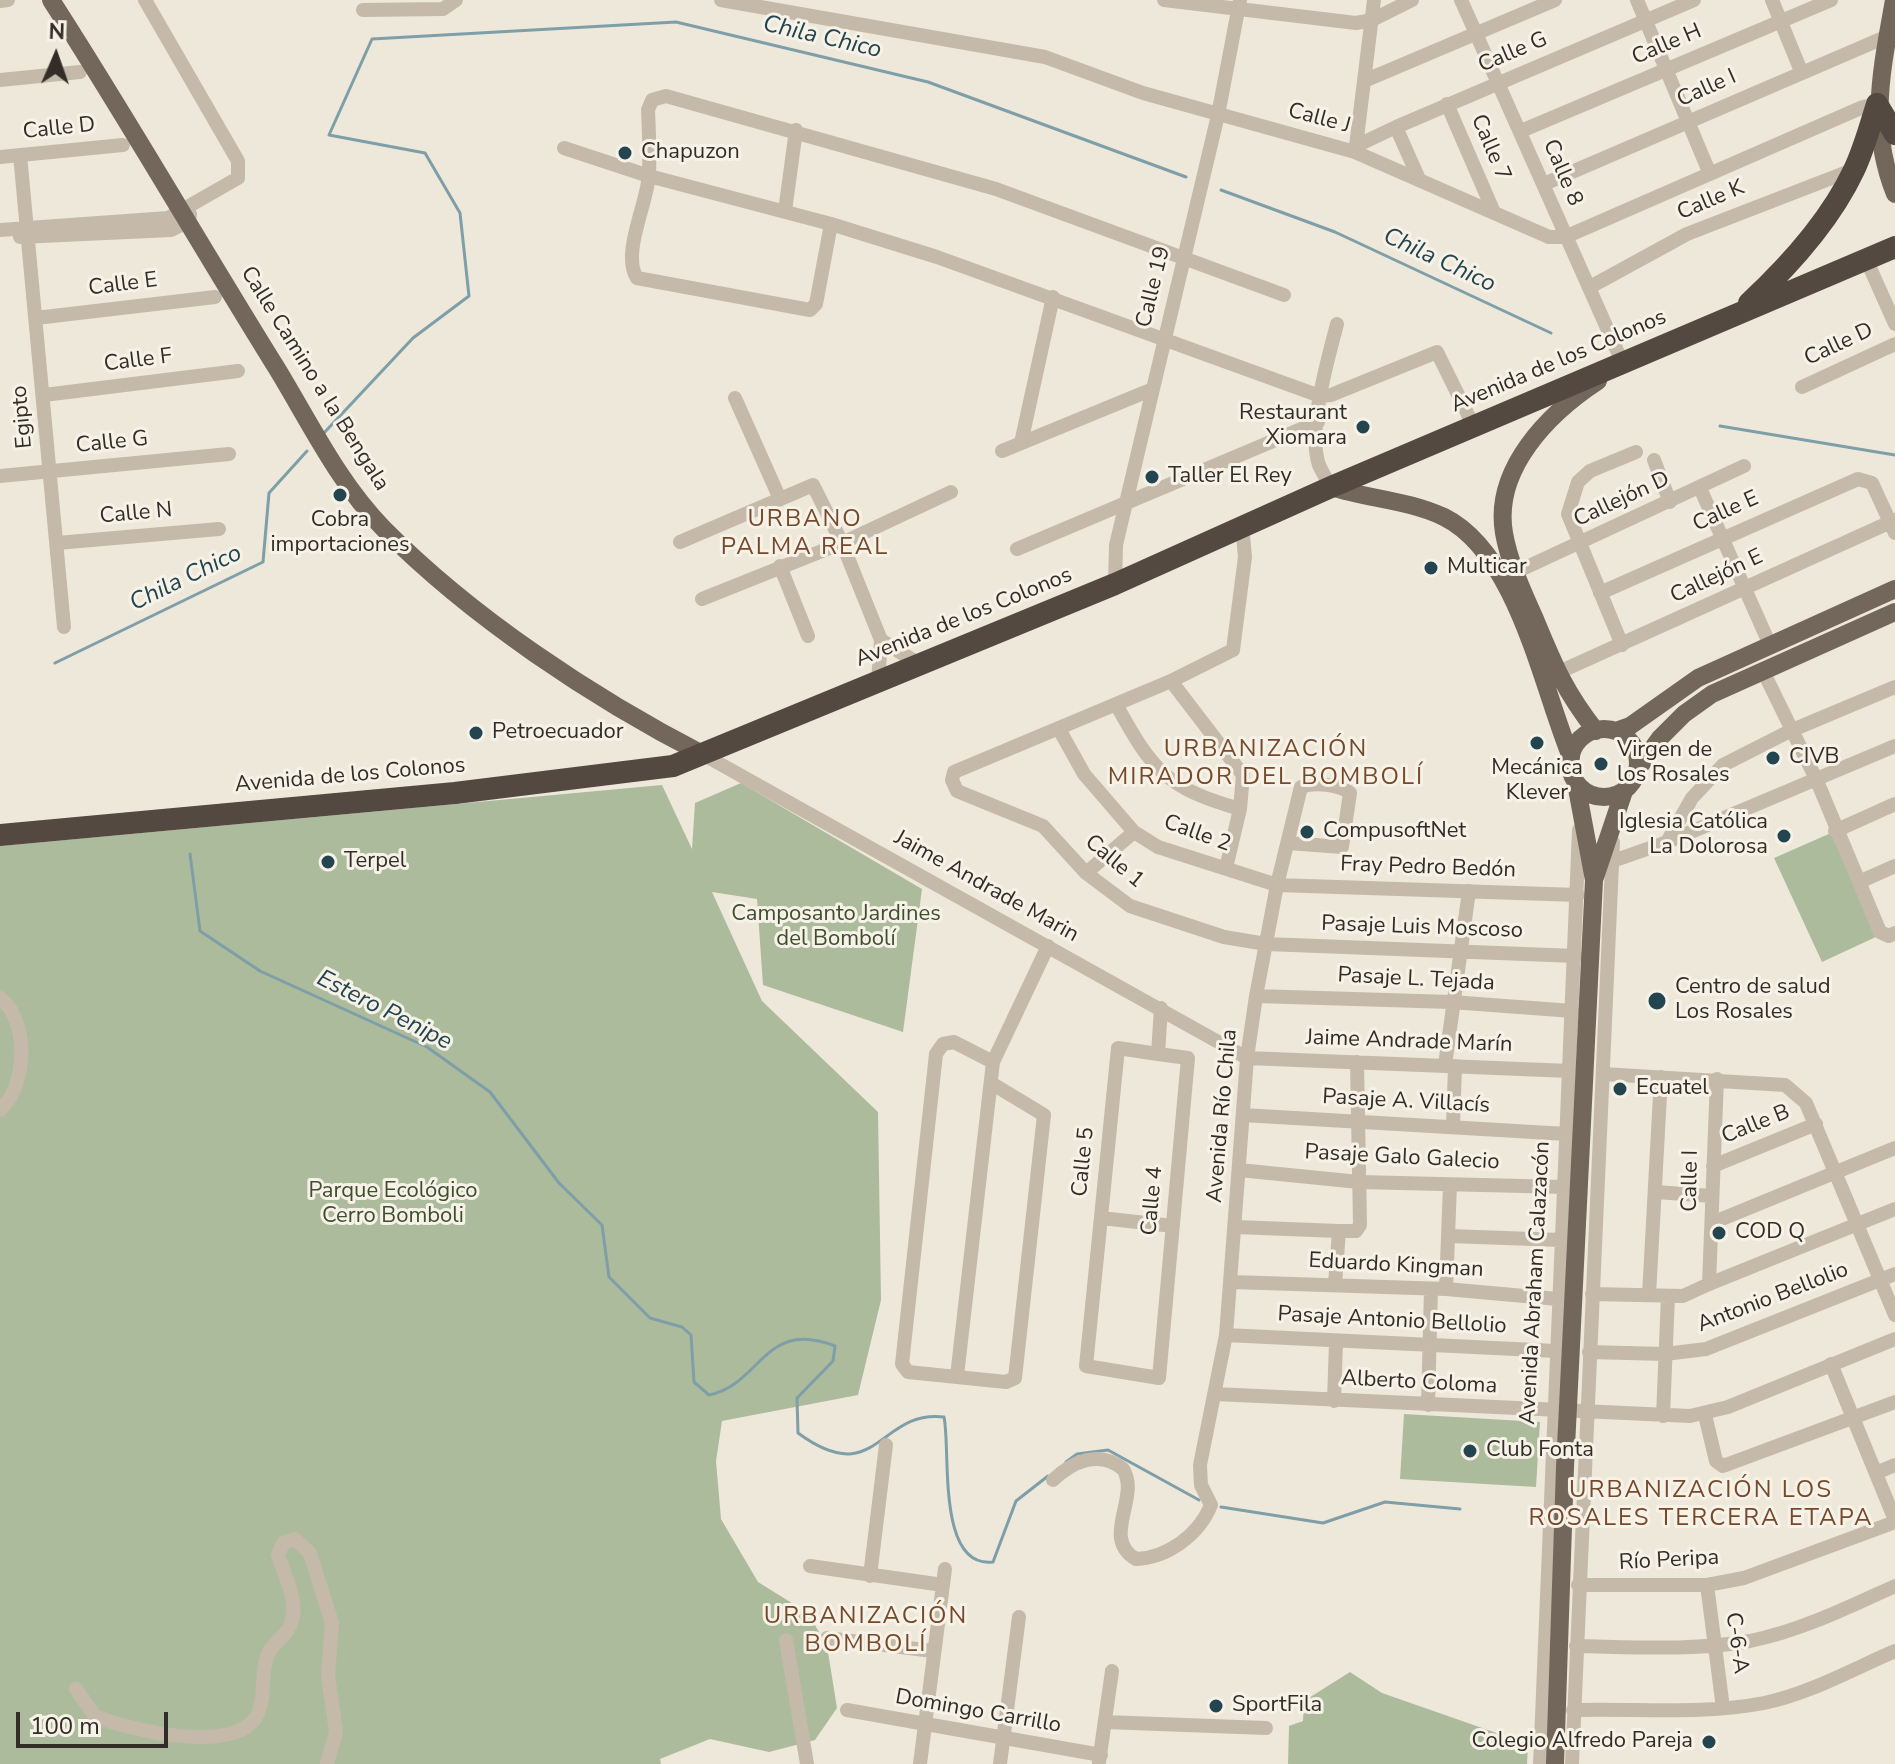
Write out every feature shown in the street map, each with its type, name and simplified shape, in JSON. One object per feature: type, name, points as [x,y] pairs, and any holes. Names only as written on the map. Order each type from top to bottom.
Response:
[{"type":"highway","points":[[1877,104],[1895,134]]},
{"type":"highway","points":[[1737,314],[1789,266],[1855,169],[1877,104]]},
{"type":"highway","name":"Avenida de los Colonos","points":[[0,835],[524,786],[673,766],[1115,584],[1242,525],[1895,247]]},
{"type":"main road","name":"Calle Camino a la Bengala","points":[[51,0],[187,213],[324,448],[382,527],[433,573],[542,659],[600,698],[704,755]]},
{"type":"main road","points":[[1894,0],[1888,36],[1890,62],[1877,104],[1879,145],[1895,194]]},
{"type":"main road","points":[[1596,731],[1573,702],[1557,673],[1516,572],[1504,534],[1502,509],[1506,486],[1521,457],[1564,403],[1623,364]]},
{"type":"main road","points":[[1331,487],[1411,505],[1444,517],[1472,536],[1486,553],[1523,625],[1571,757],[1576,783],[1585,791],[1602,797],[1624,791],[1660,738],[1684,714],[1712,694],[1895,612]]},
{"type":"main road","points":[[1571,757],[1581,738],[1596,731],[1616,731],[1630,726],[1698,678],[1895,589]]},
{"type":"main road","points":[[1616,731],[1635,750],[1637,770]]},
{"type":"main road","name":"Avenida Abraham Calazacón","points":[[1555,1764],[1594,880],[1576,783]]},
{"type":"main road","name":"Avenida Abraham Calazacón","points":[[1594,880],[1624,791]]},
{"type":"street","points":[[0,1],[8,0]]},
{"type":"street","points":[[0,239],[28,232],[168,218],[187,213],[233,182],[239,174],[240,165],[145,0]]},
{"type":"street","points":[[363,10],[443,9],[456,0]]},
{"type":"street","name":"Calle J","points":[[721,0],[807,6],[941,41],[1045,57],[1143,93],[1356,149],[1544,236],[1565,237]]},
{"type":"street","points":[[1164,0],[1239,4],[1356,23],[1372,20],[1412,0]]},
{"type":"street","points":[[1356,149],[1374,0]]},
{"type":"street","name":"Calle 8","points":[[1461,0],[1623,364]]},
{"type":"street","points":[[1364,81],[1555,0]]},
{"type":"street","points":[[1637,0],[1710,174]]},
{"type":"street","name":"Calle G","points":[[1356,149],[1447,104],[1694,0]]},
{"type":"street","points":[[1772,0],[1801,71]]},
{"type":"street","name":"Calle H","points":[[1521,131],[1831,0]]},
{"type":"street","name":"Calle 19","points":[[1115,584],[1116,545],[1218,115],[1239,4]]},
{"type":"street","name":"Calle I","points":[[1544,184],[1888,36]]},
{"type":"street","points":[[0,80],[80,72]]},
{"type":"street","points":[[831,224],[816,304],[810,310],[646,282],[634,273],[633,240],[649,176],[648,110],[656,97],[666,96],[796,130],[996,189],[1284,295]]},
{"type":"street","name":"Calle 7","points":[[1447,104],[1493,210]]},
{"type":"street","points":[[1565,237],[1863,107],[1877,104]]},
{"type":"street","points":[[1396,127],[1419,179]]},
{"type":"street","points":[[785,211],[796,130]]},
{"type":"street","name":"Calle D","points":[[0,157],[123,145]]},
{"type":"street","points":[[564,148],[649,176],[831,224],[1053,297],[1320,396],[1331,395],[1437,352],[1474,427]]},
{"type":"street","name":"Egipto","points":[[20,155],[64,627]]},
{"type":"street","name":"Calle K","points":[[1590,287],[1687,234],[1855,169]]},
{"type":"street","points":[[0,230],[28,232]]},
{"type":"street","points":[[1866,259],[1895,324]]},
{"type":"street","name":"Calle E","points":[[36,318],[215,297]]},
{"type":"street","points":[[1021,443],[1053,297]]},
{"type":"street","points":[[1331,487],[1318,463],[1318,422],[1320,396],[1337,324]]},
{"type":"street","name":"Calle D","points":[[1802,387],[1895,344]]},
{"type":"street","name":"Calle F","points":[[44,395],[238,371]]},
{"type":"street","points":[[1002,451],[1153,389]]},
{"type":"street","points":[[735,398],[780,499]]},
{"type":"street","points":[[1017,549],[1318,422]]},
{"type":"street","points":[[1622,645],[1568,514],[1578,482],[1590,471],[1636,452]]},
{"type":"street","name":"Calle G","points":[[0,476],[229,454]]},
{"type":"street","points":[[1654,460],[1670,502]]},
{"type":"street","name":"Callejón D","points":[[1516,572],[1744,466]]},
{"type":"street","name":"Calle E","points":[[1600,593],[1858,479],[1872,483],[1893,525]]},
{"type":"street","points":[[680,542],[813,485],[842,543],[881,640],[878,682]]},
{"type":"street","points":[[1700,488],[1770,645]]},
{"type":"street","points":[[702,599],[842,543],[951,492]]},
{"type":"street","points":[[1059,729],[1171,681],[1233,650],[1245,557],[1242,525]]},
{"type":"street","name":"Callejón E","points":[[1557,673],[1893,525]]},
{"type":"street","name":"Calle N","points":[[57,543],[219,529]]},
{"type":"street","points":[[780,566],[808,636]]},
{"type":"street","points":[[881,640],[919,664]]},
{"type":"street","points":[[1763,671],[1817,781],[1835,831],[1880,932],[1892,935]]},
{"type":"street","points":[[1171,681],[1183,701],[1241,769],[1240,809],[1226,868]]},
{"type":"street","points":[[1667,842],[1692,798],[1723,765],[1790,731],[1893,692]]},
{"type":"street","points":[[1116,704],[1136,742],[1174,785],[1195,796],[1240,809]]},
{"type":"street","name":"Calle 1","points":[[1059,729],[954,772],[952,780],[957,791],[1043,826],[1086,873],[1130,906],[1224,937],[1266,944]]},
{"type":"street","name":"Calle 2","points":[[1059,729],[1084,774],[1134,832],[1158,847],[1277,885]]},
{"type":"street","points":[[1610,862],[1817,781],[1895,746]]},
{"type":"street","name":"Jaime Andrade Marin","points":[[704,755],[1247,1058]]},
{"type":"street","name":"Avenida Río Chila","points":[[1053,1480],[1071,1463],[1101,1459],[1118,1465],[1129,1486],[1120,1530],[1122,1546],[1136,1559],[1164,1555],[1178,1545],[1211,1505],[1199,1474],[1226,1335],[1247,1058],[1277,885],[1301,787],[1313,784],[1344,788],[1350,793],[1342,847],[1288,843]]},
{"type":"street","points":[[1835,831],[1895,804]]},
{"type":"street","name":"Avenida Abraham Calazacón","points":[[1572,1764],[1578,1585],[1569,1413],[1556,1351],[1576,956],[1580,805]]},
{"type":"street","name":"Avenida Abraham Calazacón","points":[[1540,1764],[1569,1413],[1589,1352],[1610,862],[1616,816]]},
{"type":"street","points":[[1086,873],[1134,832]]},
{"type":"street","points":[[1859,882],[1895,866]]},
{"type":"street","name":"Fray Pedro Bedón","points":[[1277,885],[1578,895]]},
{"type":"street","points":[[1453,1126],[1451,1002],[1469,891]]},
{"type":"street","name":"Pasaje Luis Moscoso","points":[[1266,944],[1576,956]]},
{"type":"street","points":[[957,1376],[993,1062],[1048,946]]},
{"type":"street","name":"Pasaje L. Tejada","points":[[1256,996],[1451,1002],[1573,1011]]},
{"type":"street","points":[[0,998],[8,1005],[15,1026],[21,1065],[18,1087],[11,1100],[0,1110]]},
{"type":"street","points":[[1158,1054],[1161,1008]]},
{"type":"street","points":[[991,1083],[1044,1115],[1015,1378],[1006,1382],[908,1372],[902,1364],[936,1054],[943,1044],[954,1042],[993,1062]]},
{"type":"street","name":"Calle 5","points":[[1158,1054],[1118,1048],[1086,1366],[1159,1378]]},
{"type":"street","name":"Calle 4","points":[[1158,1054],[1188,1058],[1159,1378]]},
{"type":"street","name":"Jaime Andrade Marín","points":[[1247,1058],[1570,1071]]},
{"type":"street","points":[[1236,1227],[1339,1231],[1359,1228],[1357,1062]]},
{"type":"street","points":[[1603,1074],[1785,1085],[1806,1103],[1895,1315]]},
{"type":"street","points":[[1649,1295],[1661,1077]]},
{"type":"street","name":"Calle I","points":[[1709,1284],[1717,1079]]},
{"type":"street","name":"Pasaje A. Villacís","points":[[1243,1115],[1567,1134]]},
{"type":"street","name":"Calle B","points":[[1713,1166],[1816,1124]]},
{"type":"street","points":[[1712,1223],[1895,1148]]},
{"type":"street","name":"Pasaje Galo Galecio","points":[[1239,1170],[1359,1182],[1564,1187]]},
{"type":"street","points":[[1428,1405],[1439,1289],[1449,1236],[1450,1185]]},
{"type":"street","points":[[1656,1192],[1712,1196]]},
{"type":"street","points":[[1592,1294],[1693,1294],[1709,1284],[1895,1209]]},
{"type":"street","points":[[1101,1218],[1173,1226]]},
{"type":"street","points":[[1335,1284],[1339,1231]]},
{"type":"street","points":[[1449,1236],[1561,1240]]},
{"type":"street","name":"Antonio Bellolio","points":[[1589,1352],[1665,1354],[1706,1349],[1895,1274]]},
{"type":"street","name":"Eduardo Kingman","points":[[1232,1282],[1439,1289],[1558,1299]]},
{"type":"street","points":[[1663,1416],[1668,1296]]},
{"type":"street","name":"Pasaje Antonio Bellolio","points":[[1226,1335],[1556,1351]]},
{"type":"street","name":"Alberto Coloma","points":[[1215,1394],[1569,1413],[1705,1415],[1895,1339]]},
{"type":"street","points":[[1334,1401],[1336,1342]]},
{"type":"street","points":[[1831,1364],[1895,1521]]},
{"type":"street","points":[[1705,1415],[1716,1461],[1723,1466],[1895,1402]]},
{"type":"street","points":[[870,1576],[886,1445]]},
{"type":"street","points":[[1876,1473],[1895,1465]]},
{"type":"street","name":"Río Peripa","points":[[1578,1585],[1707,1585],[1744,1578],[1895,1521]]},
{"type":"street","points":[[76,1689],[95,1716],[164,1734],[215,1736],[244,1729],[259,1711],[266,1658],[292,1621],[293,1601],[278,1555],[283,1543],[295,1539],[310,1553],[332,1623],[328,1675],[336,1732],[327,1764]]},
{"type":"street","points":[[810,1566],[943,1585]]},
{"type":"street","points":[[920,1764],[945,1569]]},
{"type":"street","name":"C-6-A","points":[[1707,1585],[1723,1708]]},
{"type":"street","points":[[1576,1646],[1713,1645],[1793,1629],[1895,1586]]},
{"type":"street","points":[[1000,1764],[1019,1617]]},
{"type":"street","points":[[827,1638],[933,1651]]},
{"type":"street","points":[[786,1640],[807,1764]]},
{"type":"street","points":[[1573,1710],[1723,1708],[1766,1703],[1895,1651]]},
{"type":"street","points":[[1100,1760],[1112,1671]]},
{"type":"street","name":"Domingo Carrillo","points":[[847,1710],[1100,1760]]},
{"type":"street","points":[[1105,1722],[1266,1728]]},
{"type":"green space","name":"Parque Ecológico Cerro Bomboli","points":[[741,783],[922,889],[903,1032],[763,985],[757,899],[712,892],[762,1001],[878,1112],[881,1300],[858,1395],[722,1421],[716,1461],[721,1519],[758,1582],[808,1613],[827,1646],[837,1708],[815,1740],[769,1752],[710,1739],[660,1759],[661,1764],[0,1764],[0,846],[662,785],[692,849],[695,803]]},
{"type":"green space","points":[[1831,833],[1878,936],[1822,962],[1774,858]]},
{"type":"green space","name":"Club Fonta","points":[[1404,1414],[1540,1422],[1536,1487],[1400,1479]]},
{"type":"green space","points":[[1350,1672],[1382,1693],[1528,1744],[1527,1764],[1288,1764],[1289,1726],[1303,1721],[1304,1701]]},
{"type":"waterway","name":"Chila Chico","points":[[323,434],[413,338],[469,296],[460,213],[425,153],[329,135],[372,39],[676,22],[928,82],[1186,177]]},
{"type":"waterway","name":"Chila Chico","points":[[1221,190],[1335,232],[1551,333]]},
{"type":"waterway","name":"Chila Chico","points":[[1720,426],[1895,455]]},
{"type":"waterway","name":"Chila Chico","points":[[55,663],[263,562],[269,493],[307,451]]},
{"type":"waterway","name":"Estero Penipe","points":[[190,854],[200,931],[260,971],[427,1047],[490,1092],[559,1183],[602,1225],[609,1277],[650,1318],[682,1327],[691,1335],[694,1382],[709,1395],[727,1389],[778,1346],[793,1340],[811,1340],[835,1346],[833,1361],[797,1398],[798,1433],[824,1449],[845,1454],[862,1451],[905,1424],[922,1418],[944,1417],[954,1528],[962,1547],[975,1559],[993,1562],[1016,1501],[1048,1476]]},
{"type":"waterway","name":"Estero Penipe","points":[[1066,1462],[1077,1454],[1108,1450],[1199,1500]]},
{"type":"waterway","name":"Estero Penipe","points":[[1221,1507],[1323,1523],[1385,1502],[1460,1509]]},
{"type":"place","name":"Chapuzon","points":[[625,153]]},
{"type":"place","name":"Restaurant Xiomara","points":[[1363,427]]},
{"type":"place","name":"Taller El Rey","points":[[1152,477]]},
{"type":"place","name":"Cobra importaciones","points":[[340,495]]},
{"type":"place","name":"Multicar","points":[[1431,568]]},
{"type":"place","name":"Petroecuador","points":[[476,733]]},
{"type":"place","name":"Mecánica Klever","points":[[1537,743]]},
{"type":"place","name":"CIVB","points":[[1773,758]]},
{"type":"place","name":"Virgen de los Rosales","points":[[1601,764]]},
{"type":"place","name":"CompusoftNet","points":[[1307,832]]},
{"type":"place","name":"Iglesia Católica La Dolorosa","points":[[1784,836]]},
{"type":"place","name":"Terpel","points":[[328,862]]},
{"type":"place","name":"Centro de salud Los Rosales","points":[[1657,1001]]},
{"type":"place","name":"Ecuatel","points":[[1620,1089]]},
{"type":"place","name":"COD Q","points":[[1719,1233]]},
{"type":"place","name":"Club Fonta","points":[[1470,1451]]},
{"type":"place","name":"SportFila","points":[[1216,1706]]},
{"type":"place","name":"Colegio Alfredo Pareja","points":[[1709,1742]]},
{"type":"district","name":"URBANO PALMA REAL","points":[[805,534]]},
{"type":"district","name":"URBANIZACIÓN MIRADOR DEL BOMBOLÍ","points":[[1266,764]]},
{"type":"district","name":"URBANIZACIÓN LOS ROSALES TERCERA ETAPA","points":[[1701,1505]]},
{"type":"district","name":"URBANIZACIÓN BOMBOLÍ","points":[[866,1631]]},
{"type":"park label","name":"Camposanto Jardines del Bombolí","points":[[836,928]]}]
